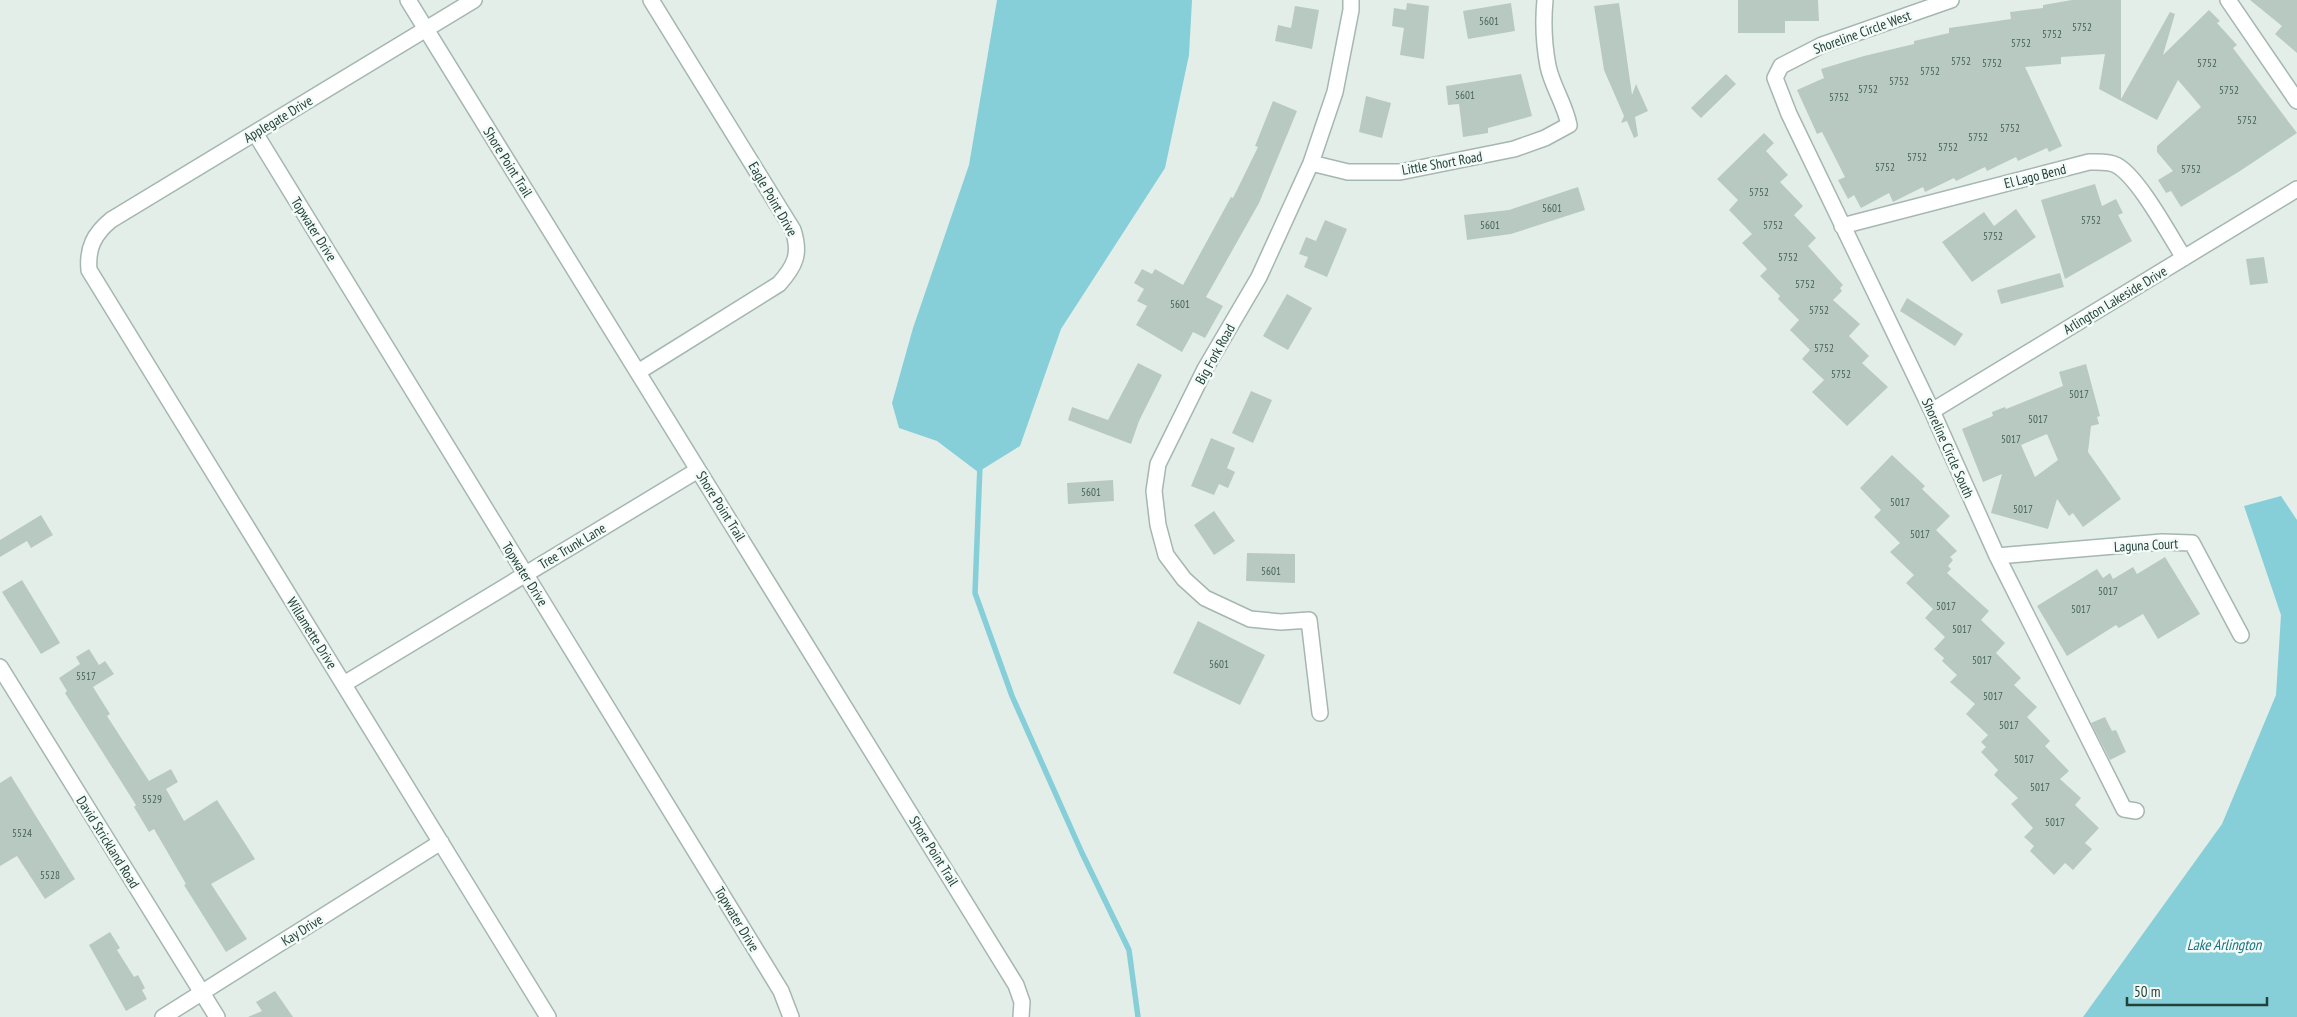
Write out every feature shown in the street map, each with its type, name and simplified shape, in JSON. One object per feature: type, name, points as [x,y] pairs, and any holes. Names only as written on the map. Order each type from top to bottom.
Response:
[{"type":"street","name":"Shore Point Trail","points":[[408,0],[1016,985],[1022,1002],[1021,1017]]},
{"type":"street","name":"Applegate Drive","points":[[90,245],[103,226],[111,220],[474,0]]},
{"type":"street","name":"Eagle Point Drive","points":[[638,372],[779,284],[790,273],[796,258],[798,245],[793,230],[651,0]]},
{"type":"street","name":"Big Fork Road","points":[[1320,713],[1309,620],[1281,622],[1250,619],[1206,598],[1184,579],[1166,555],[1158,525],[1154,491],[1158,464],[1205,369],[1259,277],[1311,163],[1335,92],[1351,10],[1351,0]]},
{"type":"street","name":"Little Short Road","points":[[1311,163],[1348,172],[1400,172],[1514,149],[1545,138],[1569,124],[1566,109],[1548,67],[1543,17],[1546,0]]},
{"type":"street","name":"Shoreline Circle West","points":[[1777,72],[1781,66],[1822,45],[1951,0]]},
{"type":"street","points":[[2228,0],[2297,100]]},
{"type":"street","name":"Shoreline Circle South","points":[[1777,72],[1775,78],[1789,114],[1932,411],[1997,556],[2124,809],[2136,812]]},
{"type":"street","name":"Topwater Drive","points":[[255,133],[781,990],[792,1017]]},
{"type":"street","name":"El Lago Bend","points":[[1842,226],[2089,162],[2111,163],[2117,165],[2132,177],[2184,258]]},
{"type":"street","name":"Arlington Lakeside Drive","points":[[1932,411],[2297,189]]},
{"type":"street","name":"Willamette Drive","points":[[90,245],[88,256],[90,270],[548,1017]]},
{"type":"street","name":"Tree Trunk Lane","points":[[344,684],[698,470]]},
{"type":"street","name":"Laguna Court","points":[[1997,556],[2162,542],[2192,543],[2241,635]]},
{"type":"street","name":"David Strickland Road","points":[[0,668],[217,1017]]},
{"type":"street","name":"Kay Drive","points":[[163,1017],[440,842]]},
{"type":"water","points":[[997,0],[1192,0],[1189,55],[1165,168],[1061,329],[1020,446],[978,472],[937,441],[899,428],[892,403],[913,328],[969,165]]},
{"type":"water","name":"Lake Arlington","points":[[2281,496],[2297,520],[2297,1017],[2083,1017],[2222,824],[2276,695],[2281,615],[2244,506]]},
{"type":"building","points":[[1738,0],[1818,0],[1819,21],[1785,21],[1785,33],[1738,33]]},
{"type":"building","points":[[2072,0],[2121,0],[2121,99],[2170,12],[2175,14],[2163,55],[2209,10],[2220,21],[2217,23],[2237,45],[2233,48],[2297,133],[2181,207],[2171,191],[2166,193],[2158,180],[2173,171],[2157,152],[2157,146],[2201,107],[2178,80],[2157,120],[2099,89],[2105,54],[2061,57],[2061,64],[2025,67],[2062,146],[2049,152],[2047,148],[2018,161],[2016,157],[1987,171],[1985,167],[1956,181],[1954,178],[1925,192],[1923,187],[1893,202],[1889,193],[1861,208],[1854,195],[1848,199],[1838,180],[1845,177],[1822,132],[1817,134],[1797,90],[1824,78],[1821,69],[1914,44],[1914,41],[1949,33],[1949,28],[2011,19],[2010,12],[2043,8],[2043,5]]},
{"type":"building","points":[[2250,0],[2297,0],[2297,53],[2275,34],[2282,26]]},
{"type":"building","points":[[1407,3],[1429,6],[1424,59],[1400,55],[1404,28],[1392,26],[1394,8],[1406,10]]},
{"type":"building","points":[[1511,3],[1515,31],[1468,39],[1463,11]]},
{"type":"building","points":[[1619,3],[1632,95],[1636,84],[1648,111],[1635,117],[1638,136],[1634,138],[1627,121],[1621,123],[1624,116],[1604,70],[1594,6]]},
{"type":"building","points":[[1295,6],[1319,10],[1312,49],[1275,41],[1278,25],[1291,28]]},
{"type":"building","points":[[1521,74],[1532,116],[1488,128],[1488,133],[1463,137],[1459,104],[1448,105],[1446,86]]},
{"type":"building","points":[[1726,74],[1736,84],[1701,118],[1691,108]]},
{"type":"building","points":[[1366,96],[1391,103],[1382,138],[1359,132]]},
{"type":"building","points":[[1273,101],[1297,111],[1259,203],[1206,297],[1223,306],[1205,338],[1193,332],[1182,352],[1136,325],[1147,306],[1137,301],[1144,289],[1134,283],[1142,269],[1152,274],[1155,269],[1183,285],[1231,197],[1233,198],[1258,147],[1255,146]]},
{"type":"building","points":[[1764,133],[1774,143],[1766,151],[1788,175],[1780,182],[1803,206],[1794,215],[1816,238],[1808,246],[1843,285],[1840,288],[1842,291],[1833,300],[1860,324],[1849,336],[1869,356],[1862,363],[1888,387],[1847,426],[1812,392],[1824,380],[1802,359],[1810,350],[1790,330],[1799,320],[1778,299],[1780,296],[1760,276],[1767,269],[1742,243],[1752,234],[1729,210],[1738,200],[1717,179]]},
{"type":"building","points":[[2095,184],[2102,206],[2116,199],[2123,213],[2118,215],[2132,241],[2065,279],[2041,200]]},
{"type":"building","points":[[1578,187],[1585,210],[1511,234],[1467,240],[1464,215],[1509,210]]},
{"type":"building","points":[[2016,209],[2036,237],[1972,282],[1942,242],[1984,212],[1994,226]]},
{"type":"building","points":[[1325,220],[1347,229],[1327,277],[1304,267],[1308,257],[1299,254],[1306,237],[1316,241]]},
{"type":"building","points":[[2264,257],[2268,283],[2250,285],[2246,259]]},
{"type":"building","points":[[2060,273],[2064,287],[2001,304],[1997,290]]},
{"type":"building","points":[[1287,294],[1312,308],[1288,350],[1263,336]]},
{"type":"building","points":[[1907,298],[1963,334],[1955,346],[1900,311]]},
{"type":"building","points":[[1138,363],[1162,375],[1139,421],[1131,444],[1068,420],[1072,407],[1108,420]]},
{"type":"building","points":[[2086,364],[2100,416],[2097,417],[2099,424],[2091,426],[2088,452],[2121,499],[2083,527],[2073,513],[2069,516],[2057,499],[2048,529],[1991,513],[2002,474],[1983,482],[1962,429],[1993,416],[1992,412],[2005,407],[2006,409],[2063,386],[2059,372]],"holes":[[[2047,434],[2058,460],[2035,477],[2021,445]]]},
{"type":"building","points":[[1251,391],[1272,400],[1253,443],[1232,433]]},
{"type":"building","points":[[1211,438],[1235,448],[1227,468],[1235,472],[1228,488],[1219,484],[1214,495],[1191,486]]},
{"type":"building","points":[[1892,455],[1925,486],[1922,489],[1950,516],[1936,530],[1957,551],[1950,557],[1953,560],[1948,566],[1951,569],[1947,573],[1989,611],[1981,620],[2005,643],[1996,653],[2021,678],[2014,685],[2037,707],[2027,717],[2050,741],[2045,746],[2069,771],[2060,779],[2081,798],[2075,805],[2099,828],[2085,843],[2092,849],[2073,870],[2065,863],[2054,875],[2030,851],[2034,846],[2024,837],[2033,828],[2011,804],[2018,798],[1994,775],[1998,770],[1981,752],[1986,747],[1981,742],[1988,735],[1966,714],[1975,704],[1950,682],[1957,675],[1942,661],[1944,658],[1934,649],[1945,637],[1925,618],[1933,609],[1906,583],[1914,575],[1890,552],[1900,543],[1874,517],[1881,510],[1860,488]]},
{"type":"building","points":[[1113,480],[1114,501],[1068,504],[1067,483]]},
{"type":"building","points":[[1214,511],[1235,541],[1214,555],[1194,525]]},
{"type":"building","points":[[41,515],[53,535],[31,548],[27,541],[0,557],[0,540]]},
{"type":"building","points":[[1247,553],[1295,554],[1295,583],[1246,581]]},
{"type":"building","points":[[2165,557],[2200,614],[2158,639],[2143,614],[2119,628],[2116,625],[2067,656],[2037,606],[2097,569],[2103,578],[2110,573],[2113,579],[2133,567],[2137,574]]},
{"type":"building","points":[[22,580],[60,643],[41,654],[2,592]]},
{"type":"building","points":[[1198,621],[1265,655],[1240,705],[1173,673]]},
{"type":"building","points":[[89,649],[99,665],[105,661],[114,674],[93,687],[110,714],[107,716],[149,781],[171,769],[178,782],[166,789],[184,821],[217,800],[255,859],[211,884],[247,939],[226,952],[184,885],[186,884],[154,829],[149,832],[134,807],[136,805],[65,693],[67,691],[59,678],[80,664],[76,657]]},
{"type":"building","points":[[2105,717],[2112,731],[2116,730],[2126,752],[2110,760],[2091,723]]},
{"type":"building","points":[[11,776],[75,879],[45,899],[17,856],[0,866],[0,783]]},
{"type":"building","points":[[110,932],[120,948],[117,950],[134,977],[138,975],[145,988],[142,990],[147,999],[126,1011],[89,945]]},
{"type":"building","points":[[275,991],[293,1017],[248,1017],[262,1011],[256,1002]]},
{"type":"waterway","points":[[980,465],[975,593],[1012,696],[1082,853],[1129,950],[1138,1017]]}]
